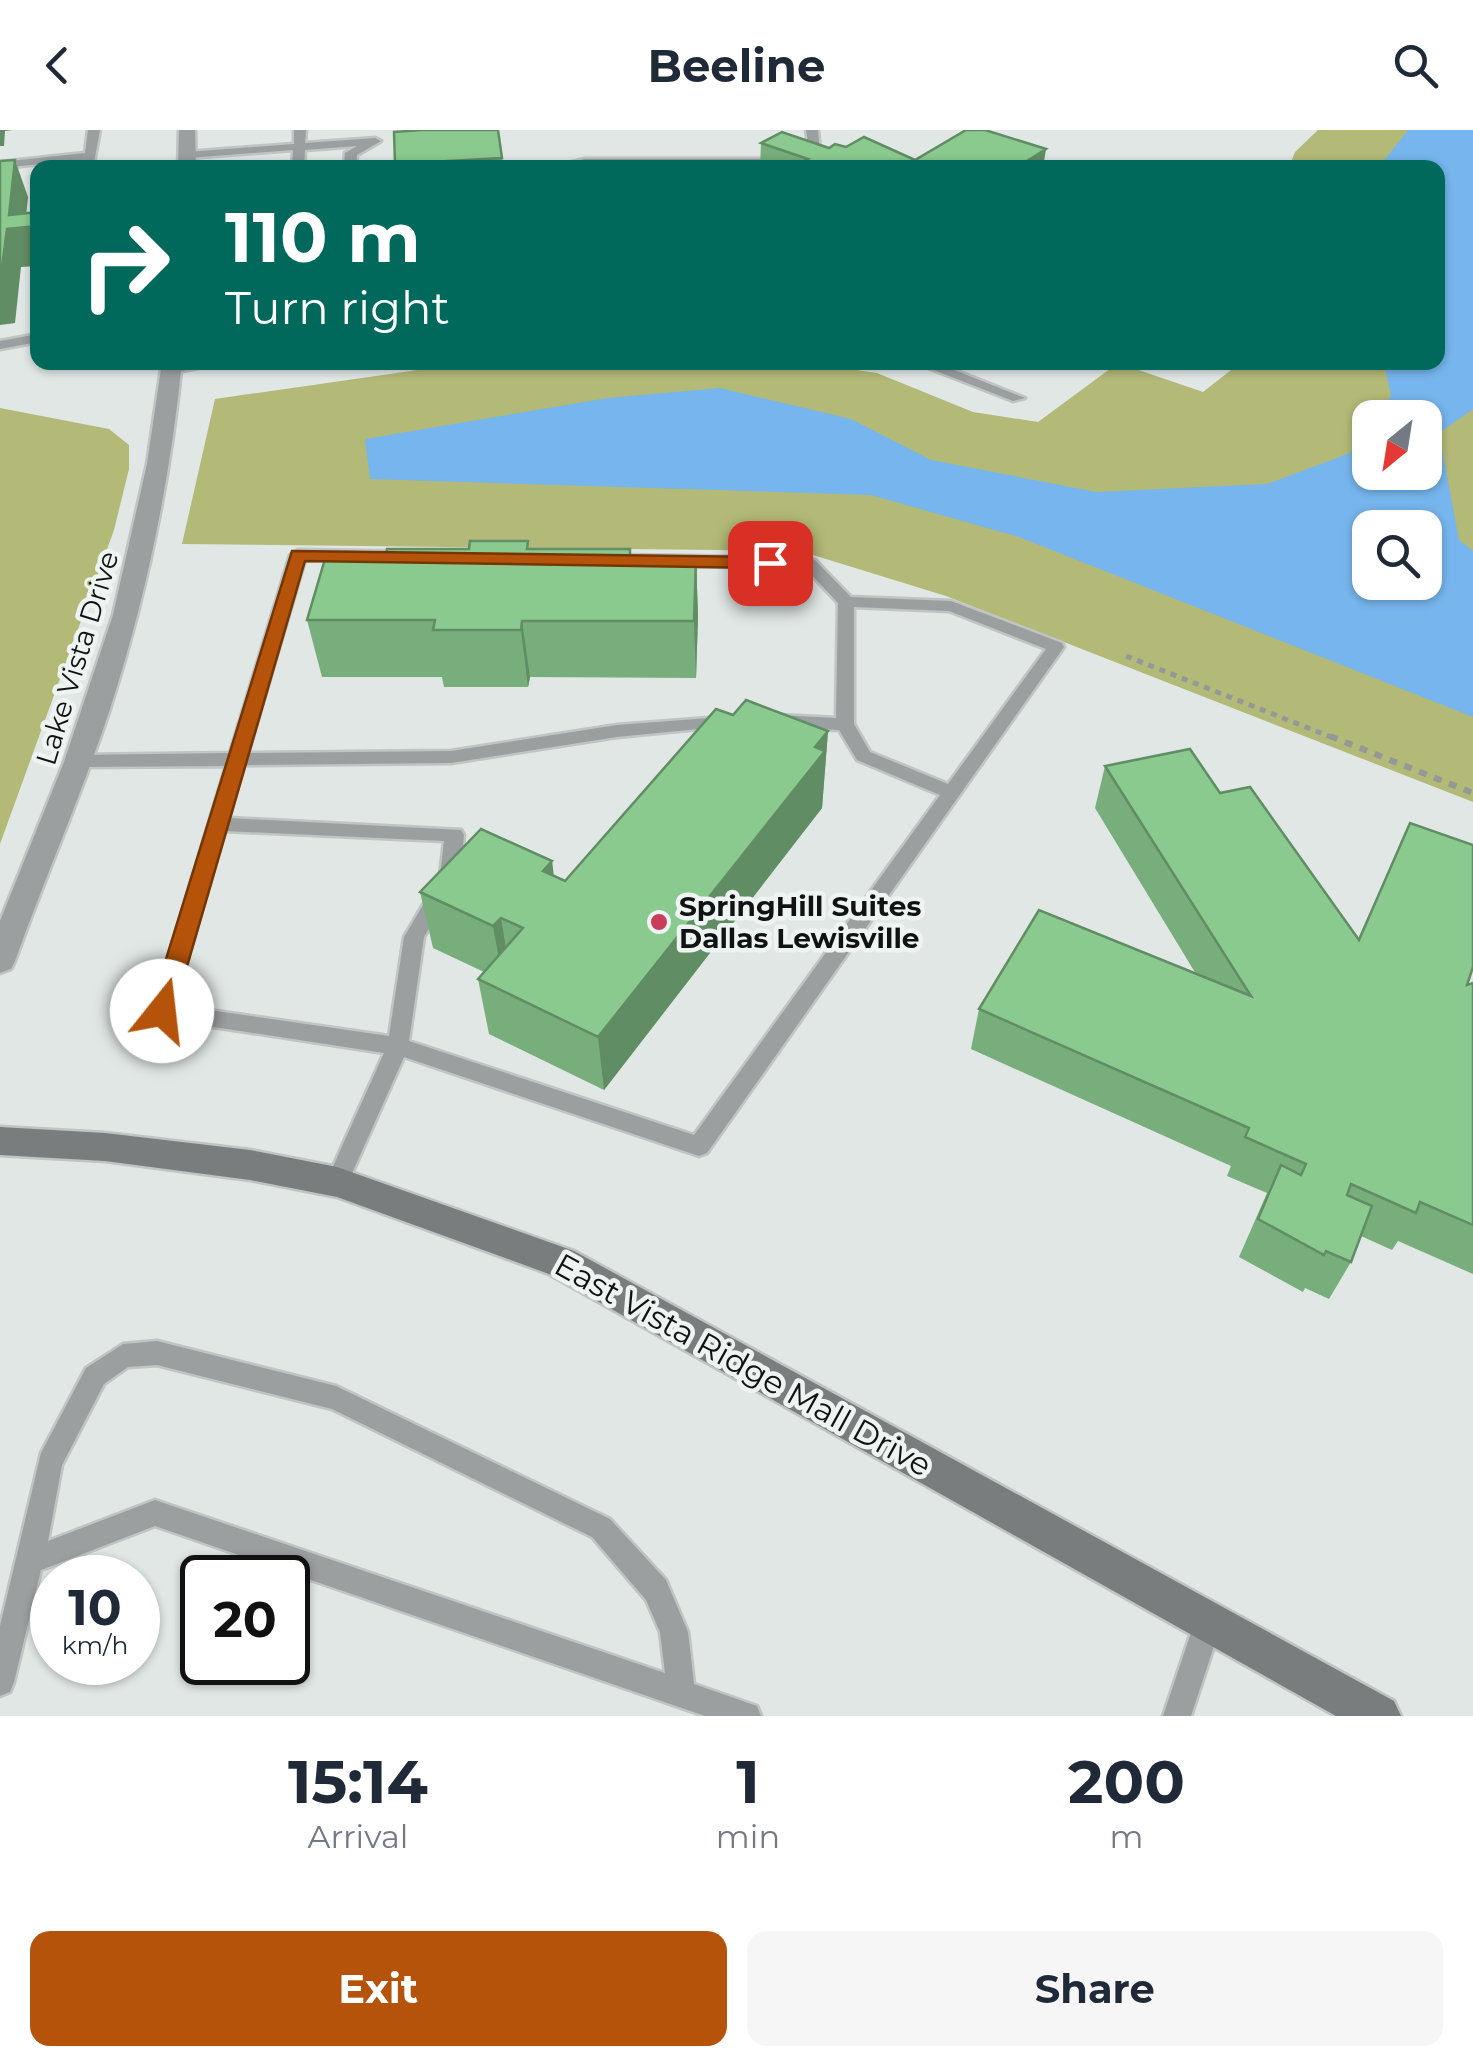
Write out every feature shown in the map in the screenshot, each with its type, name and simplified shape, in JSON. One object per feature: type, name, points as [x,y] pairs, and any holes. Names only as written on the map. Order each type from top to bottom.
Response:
[{"type":"main road","name":"East Vista Ridge Mall Drive","points":[[0,1141],[105,1147],[250,1165],[337,1182],[561,1262],[1378,1716]]},
{"type":"street","points":[[187,130],[187,160]]},
{"type":"street","name":"Lake Vista Drive","points":[[0,960],[78,761],[138,572],[164,446],[172,370]]},
{"type":"lane","points":[[88,160],[94,130]]},
{"type":"lane","points":[[298,160],[300,130]]},
{"type":"lane","points":[[812,130],[822,160]]},
{"type":"lane","points":[[195,160],[375,136]]},
{"type":"lane","points":[[350,160],[351,152],[375,136]]},
{"type":"lane","points":[[0,165],[30,164]]},
{"type":"lane","points":[[0,345],[30,339]]},
{"type":"lane","points":[[942,370],[1018,398]]},
{"type":"lane","points":[[846,602],[951,606],[1056,647],[952,793],[699,1146],[398,1046],[162,1011],[298,555],[809,563],[846,602],[845,724],[863,756],[952,793]]},
{"type":"lane","points":[[78,761],[450,757],[616,731],[738,720],[845,724]]},
{"type":"lane","points":[[218,824],[454,835],[450,876],[414,937],[398,1046],[337,1182]]},
{"type":"lane","points":[[31,1555],[50,1462],[95,1376],[123,1356],[157,1352],[336,1398],[601,1528],[656,1590],[674,1632],[681,1692]]},
{"type":"lane","points":[[46,1555],[156,1513],[747,1716]]},
{"type":"lane","points":[[0,1682],[30,1561]]},
{"type":"lane","points":[[1178,1716],[1208,1622]]},
{"type":"path","points":[[1126,656],[1473,792]]},
{"type":"green space","points":[[1318,130],[1473,130],[1473,802],[946,596],[800,551],[182,544],[215,399],[417,370],[856,370],[877,373],[973,412],[1038,422],[1109,370],[1139,370],[1203,392],[1231,370],[1445,370],[1445,160],[1292,160]]},
{"type":"green space","points":[[0,408],[109,429],[129,445],[129,469],[114,530],[0,844]]},
{"type":"water","points":[[1408,130],[1473,130],[1473,409],[1442,431],[1442,400],[1388,400],[1391,396],[1385,370],[1445,370],[1445,160],[1384,160]]},
{"type":"water","points":[[720,388],[851,419],[931,460],[1096,492],[1267,484],[1352,450],[1352,490],[1442,490],[1442,449],[1459,540],[1473,551],[1473,717],[1019,537],[871,495],[370,479],[365,439],[608,398]]},
{"type":"building","points":[[498,130],[502,158],[395,160],[394,132]]},
{"type":"building","points":[[966,130],[985,130],[1046,149],[1029,160],[915,160]]},
{"type":"building","points":[[782,132],[829,148],[835,144],[846,147],[864,137],[915,160],[806,160],[761,143]]},
{"type":"building","points":[[15,160],[9,215],[30,213],[30,227],[7,229],[0,283],[0,161]]},
{"type":"building","points":[[470,541],[528,541],[527,549],[630,549],[630,559],[696,559],[694,621],[522,621],[521,630],[433,630],[435,620],[307,620],[325,559],[385,559],[387,549],[469,549]]},
{"type":"building","points":[[746,700],[828,731],[815,747],[825,751],[598,1037],[478,979],[523,928],[501,918],[493,926],[420,892],[481,829],[552,861],[543,871],[565,881],[716,709],[733,715]]},
{"type":"building","points":[[1190,749],[1220,793],[1250,787],[1359,940],[1410,823],[1473,845],[1473,967],[1467,985],[1473,983],[1473,1225],[1420,1202],[1416,1213],[1351,1184],[1347,1195],[1372,1206],[1351,1262],[1326,1251],[1324,1255],[1258,1219],[1281,1165],[1301,1175],[1306,1164],[1245,1137],[1249,1128],[979,1009],[1039,910],[1251,996],[1105,766]]},
{"type":"place","name":"SpringHill Suites Dallas Lewisville","points":[[659,922]]},
{"type":"route","points":[[162,1011],[298,555],[770,563]]}]
